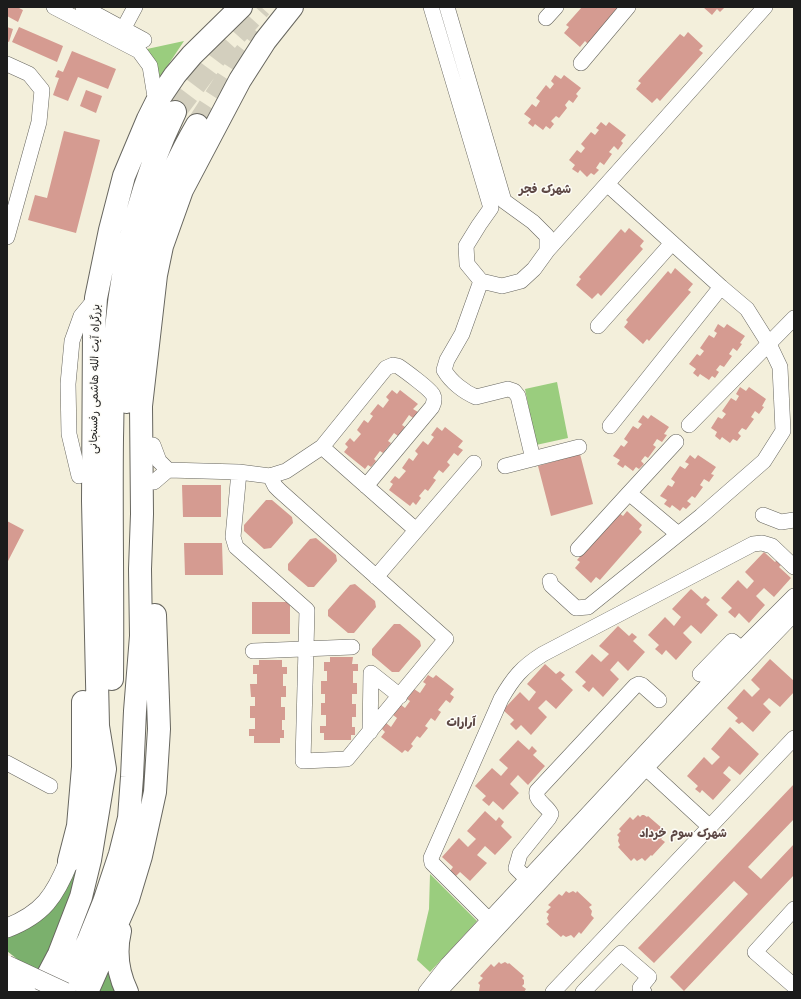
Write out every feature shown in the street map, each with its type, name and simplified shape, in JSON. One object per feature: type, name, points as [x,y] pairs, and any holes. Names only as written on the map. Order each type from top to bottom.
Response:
[{"type":"highway","name":"بزرگراه آیت الله هاشمی رفسنجانی","points":[[21,988],[59,954],[81,896],[90,860],[111,728],[112,460],[116,329],[123,272],[135,220],[152,164],[161,142],[166,107],[175,75],[192,55],[241,7]]},
{"type":"highway","points":[[129,818],[141,636],[141,406],[156,275],[162,246],[182,190],[240,80],[265,41],[292,7]]},
{"type":"highway","name":"بزرگراه آیت الله هاشمی رفسنجانی","points":[[105,769],[98,726],[94,501],[94,328],[96,298],[110,230],[124,176],[148,119],[166,107]]},
{"type":"highway","points":[[135,711],[126,646],[124,505],[127,399],[133,336],[140,282],[159,206],[171,176],[197,125]]},
{"type":"highway","points":[[69,861],[78,826],[83,767],[83,634],[79,476],[80,420],[83,380],[94,328]]},
{"type":"highway","points":[[127,992],[122,982],[120,971],[118,949],[119,934],[141,856],[155,792],[159,729],[154,536],[161,476],[153,445],[152,382],[148,343]]},
{"type":"highway","points":[[64,992],[89,939],[104,902],[149,758],[156,646]]},
{"type":"highway","points":[[87,992],[128,899]]},
{"type":"main road","points":[[7,928],[35,914],[46,904],[63,876],[69,861]]},
{"type":"main road","points":[[7,956],[13,963],[14,971],[12,976],[21,988]]},
{"type":"main road","points":[[7,965],[64,992]]},
{"type":"street","points":[[83,7],[120,35],[139,52],[150,66],[166,107]]},
{"type":"street","points":[[120,35],[135,7]]},
{"type":"street","points":[[431,7],[491,208],[478,225],[466,246],[467,264],[481,281],[502,286],[521,281],[534,269],[547,251],[765,7]]},
{"type":"street","points":[[447,7],[504,201],[534,222],[547,236],[547,251]]},
{"type":"street","points":[[546,18],[556,7]]},
{"type":"street","points":[[581,62],[628,7]]},
{"type":"street","points":[[59,8],[120,35],[144,40]]},
{"type":"street","points":[[7,64],[29,74],[42,90],[39,122],[7,237]]},
{"type":"street","points":[[607,184],[747,309],[769,344],[780,367],[784,431]]},
{"type":"street","points":[[598,326],[672,243]]},
{"type":"street","points":[[481,281],[462,334],[447,360],[444,370],[448,377],[466,392],[476,397],[508,388],[514,391],[518,396],[533,459]]},
{"type":"street","points":[[610,426],[721,287]]},
{"type":"street","points":[[79,476],[69,434],[68,384],[72,341],[81,316],[96,298]]},
{"type":"street","points":[[689,425],[794,318]]},
{"type":"street","points":[[161,476],[239,472],[270,476],[286,472],[322,447],[386,368],[389,366],[398,366],[431,392],[434,399],[432,407],[366,486]]},
{"type":"street","points":[[780,367],[794,373]]},
{"type":"street","points":[[550,580],[552,585],[576,608],[588,607],[701,516],[764,461],[784,431],[794,420]]},
{"type":"street","points":[[578,549],[676,442]]},
{"type":"street","points":[[322,447],[416,530]]},
{"type":"street","points":[[505,466],[579,447]]},
{"type":"street","points":[[376,576],[474,463]]},
{"type":"street","points":[[239,472],[233,537],[236,547],[307,610],[303,761],[347,759],[446,639],[280,491],[275,486],[270,476]]},
{"type":"street","points":[[629,493],[678,534]]},
{"type":"street","points":[[763,515],[781,522],[794,521]]},
{"type":"street","points":[[489,920],[432,863],[431,858],[501,699],[510,682],[518,672],[543,654],[753,544],[762,543],[772,546],[794,567]]},
{"type":"street","points":[[426,992],[448,964],[489,920],[528,885],[646,768],[747,653],[794,596]]},
{"type":"street","points":[[439,992],[528,885],[747,653],[794,614]]},
{"type":"street","points":[[700,674],[732,641],[747,653]]},
{"type":"street","points":[[253,651],[352,647]]},
{"type":"street","points":[[370,732],[371,673],[400,696]]},
{"type":"street","points":[[528,885],[516,868],[519,855],[551,814],[538,799],[536,795],[537,791],[639,684],[659,700]]},
{"type":"street","points":[[553,992],[794,738]]},
{"type":"street","points":[[7,763],[50,786]]},
{"type":"street","points":[[646,768],[710,827]]},
{"type":"street","points":[[794,909],[755,952],[794,986]]},
{"type":"street","points":[[583,992],[621,953],[649,977],[640,988],[644,992]]},
{"type":"green space","points":[[184,41],[158,80],[155,63],[147,49]]},
{"type":"green space","points":[[557,382],[568,438],[536,445],[525,389]]},
{"type":"green space","points":[[82,854],[63,917],[40,973],[20,964],[17,959],[7,951],[7,933]]},
{"type":"green space","points":[[430,874],[477,921],[430,972],[417,960],[429,909]]},
{"type":"green space","points":[[111,950],[120,992],[90,992]]},
{"type":"building","points":[[7,7],[17,7],[23,10],[18,22],[7,16]]},
{"type":"building","points":[[582,7],[622,7],[588,44],[585,41],[580,47],[564,33],[569,27],[566,25]]},
{"type":"building","points":[[703,7],[725,7],[720,12],[717,9],[712,15]]},
{"type":"building","points":[[7,27],[13,29],[9,42],[7,41]]},
{"type":"building","points":[[19,27],[63,46],[57,62],[12,42]]},
{"type":"building","points":[[688,32],[703,46],[699,50],[703,53],[660,101],[657,98],[652,103],[636,89],[641,83],[638,81],[680,34],[684,37]]},
{"type":"building","points":[[72,51],[116,69],[108,89],[78,77],[68,101],[53,95],[59,78],[55,77],[58,70],[63,72]]},
{"type":"building","points":[[555,75],[561,79],[564,75],[581,88],[576,94],[578,96],[573,103],[569,100],[565,105],[567,108],[559,118],[556,116],[551,121],[554,124],[550,129],[546,126],[543,130],[535,124],[533,127],[528,123],[531,119],[524,114],[532,104],[536,107],[540,101],[536,98],[546,85],[550,89],[554,84],[551,81]]},
{"type":"building","points":[[86,90],[102,96],[96,113],[80,106]]},
{"type":"building","points":[[601,122],[606,126],[609,122],[626,135],[621,141],[623,143],[618,150],[614,146],[609,152],[612,154],[604,165],[600,162],[596,168],[599,170],[594,175],[591,173],[587,177],[580,170],[578,173],[572,169],[575,165],[569,160],[577,150],[581,153],[585,148],[581,144],[591,132],[595,135],[599,130],[596,128]]},
{"type":"building","points":[[64,131],[100,140],[76,233],[28,220],[35,195],[47,198]]},
{"type":"building","points":[[629,228],[644,241],[640,246],[643,249],[601,296],[598,293],[592,299],[576,285],[581,279],[579,277],[621,229],[625,233]]},
{"type":"building","points":[[675,268],[693,284],[688,290],[691,292],[649,341],[647,339],[643,344],[624,327],[628,322],[626,320],[668,271],[671,274]]},
{"type":"building","points":[[718,324],[724,328],[727,324],[745,336],[737,351],[733,348],[729,354],[732,356],[724,367],[720,365],[716,370],[719,372],[715,378],[712,376],[709,380],[700,374],[698,377],[693,373],[696,369],[689,364],[697,354],[700,356],[704,351],[700,348],[709,335],[714,338],[717,333],[714,331]]},
{"type":"building","points":[[740,387],[746,391],[749,387],[766,399],[762,406],[764,407],[759,414],[755,411],[751,417],[754,419],[746,430],[742,428],[738,433],[741,436],[737,441],[733,439],[730,443],[722,437],[720,440],[715,436],[717,432],[711,428],[718,417],[722,419],[726,414],[722,411],[731,398],[736,401],[739,396],[736,394]]},
{"type":"building","points":[[392,390],[397,394],[400,390],[418,404],[413,409],[418,412],[413,418],[409,415],[402,425],[405,427],[398,436],[394,433],[388,441],[391,443],[383,453],[380,451],[374,459],[376,461],[371,467],[368,465],[365,469],[344,452],[348,447],[345,444],[350,438],[354,442],[361,434],[357,430],[364,420],[368,423],[373,416],[370,414],[378,404],[383,408],[389,400],[386,397]]},
{"type":"building","points":[[643,415],[648,419],[651,415],[669,427],[664,434],[667,435],[662,442],[657,439],[653,445],[656,447],[648,458],[645,456],[641,461],[644,464],[639,469],[636,467],[633,471],[625,465],[623,468],[617,464],[620,460],[613,456],[621,445],[624,447],[628,442],[624,439],[633,426],[638,429],[642,424],[638,422]]},
{"type":"building","points":[[437,427],[442,431],[445,427],[463,441],[458,447],[463,450],[458,456],[454,453],[447,462],[450,465],[443,473],[439,470],[433,478],[436,480],[428,491],[425,489],[419,496],[421,498],[416,505],[413,502],[410,506],[389,490],[393,484],[390,482],[395,476],[399,479],[406,471],[402,468],[409,458],[413,461],[418,454],[415,451],[423,441],[428,445],[434,437],[431,435]]},
{"type":"building","points":[[580,454],[593,504],[551,516],[538,466]]},
{"type":"building","points":[[690,455],[695,459],[698,455],[716,467],[711,474],[714,475],[709,482],[704,479],[700,485],[703,487],[695,498],[692,496],[687,501],[691,504],[686,509],[683,507],[680,511],[672,505],[670,508],[664,504],[667,500],[660,496],[668,485],[672,487],[675,482],[671,479],[680,466],[685,469],[689,464],[685,462]]},
{"type":"building","points":[[182,485],[221,485],[221,517],[183,517]]},
{"type":"building","points":[[266,500],[272,500],[292,517],[293,523],[271,548],[264,549],[244,531],[244,525]]},
{"type":"building","points":[[627,511],[642,525],[639,529],[642,532],[600,580],[596,577],[591,583],[575,568],[580,562],[577,560],[619,513],[623,516]]},
{"type":"building","points":[[7,521],[24,530],[7,563]]},
{"type":"building","points":[[316,538],[336,555],[337,561],[314,587],[308,587],[288,570],[288,564],[310,539]]},
{"type":"building","points":[[184,543],[222,543],[223,575],[185,575]]},
{"type":"building","points":[[764,552],[775,562],[778,559],[783,563],[779,567],[791,578],[774,597],[764,588],[756,596],[765,605],[749,623],[739,613],[735,618],[728,612],[732,608],[721,598],[738,580],[747,589],[754,581],[745,572]]},
{"type":"building","points":[[355,584],[375,601],[376,607],[354,633],[348,633],[328,616],[328,610],[350,585]]},
{"type":"building","points":[[691,589],[702,599],[705,596],[710,600],[706,604],[718,615],[701,634],[691,625],[683,633],[692,642],[676,660],[666,650],[662,655],[655,649],[659,645],[648,635],[665,617],[674,626],[681,617],[672,609]]},
{"type":"building","points":[[252,602],[290,602],[290,634],[252,634]]},
{"type":"building","points":[[394,624],[400,624],[420,641],[421,646],[399,672],[392,672],[372,655],[372,649]]},
{"type":"building","points":[[618,626],[629,636],[632,633],[637,637],[633,641],[645,652],[628,671],[618,661],[610,670],[619,679],[603,697],[593,687],[589,692],[582,686],[586,682],[575,672],[592,654],[601,662],[609,654],[599,646]]},
{"type":"building","points":[[330,657],[353,657],[352,664],[358,664],[358,671],[353,671],[353,683],[357,683],[357,694],[352,694],[352,704],[356,704],[356,717],[352,717],[352,727],[355,727],[355,735],[351,735],[351,740],[324,740],[324,733],[320,733],[320,726],[326,726],[326,715],[321,715],[321,703],[325,703],[325,694],[321,694],[321,681],[327,681],[327,671],[324,671],[324,662],[330,662]]},
{"type":"building","points":[[770,659],[794,681],[794,692],[780,707],[769,698],[763,704],[771,712],[753,732],[742,722],[739,724],[735,721],[738,718],[727,708],[744,689],[752,697],[760,689],[751,680]]},
{"type":"building","points":[[259,660],[282,660],[282,667],[287,667],[287,674],[283,674],[283,686],[286,686],[286,697],[281,697],[281,707],[285,707],[285,720],[282,720],[284,738],[280,738],[280,743],[254,743],[254,736],[249,736],[249,729],[255,729],[255,718],[250,718],[250,706],[255,706],[255,697],[251,697],[250,684],[257,684],[257,674],[253,674],[253,665],[259,665]]},
{"type":"building","points":[[545,664],[556,674],[560,671],[565,675],[561,679],[573,690],[556,709],[546,700],[538,708],[547,717],[531,735],[521,725],[516,730],[510,724],[514,720],[503,710],[520,692],[529,701],[536,692],[527,684]]},
{"type":"building","points":[[428,675],[433,678],[436,675],[454,689],[450,694],[454,697],[450,703],[446,700],[438,710],[441,712],[435,721],[431,718],[425,726],[428,728],[420,738],[417,736],[411,744],[413,746],[408,752],[405,750],[402,753],[381,737],[385,732],[382,729],[386,723],[391,727],[397,718],[393,715],[401,705],[405,708],[410,701],[407,699],[414,689],[420,693],[426,684],[423,682]]},
{"type":"building","points":[[730,727],[759,754],[740,775],[729,766],[723,773],[731,780],[713,800],[702,790],[700,793],[695,789],[698,786],[687,776],[704,757],[712,765],[720,757],[711,749]]},
{"type":"building","points":[[518,740],[529,750],[532,746],[537,751],[533,755],[545,766],[528,785],[518,775],[510,784],[519,793],[503,810],[493,801],[489,806],[482,800],[486,796],[475,786],[492,768],[501,776],[508,768],[499,760]]},
{"type":"building","points":[[794,784],[794,819],[748,867],[761,879],[794,844],[794,875],[684,991],[670,977],[748,894],[734,881],[654,963],[638,948]]},
{"type":"building","points":[[485,811],[496,821],[499,817],[504,822],[501,826],[512,837],[495,855],[485,846],[477,855],[487,863],[470,881],[460,872],[456,876],[450,871],[453,867],[442,857],[459,838],[468,847],[476,839],[467,831]]},
{"type":"building","points":[[638,815],[640,817],[642,815],[648,816],[663,829],[661,831],[663,832],[663,837],[661,839],[665,842],[645,861],[642,858],[637,861],[634,858],[631,861],[618,847],[620,845],[618,841],[619,837],[617,835],[621,831],[619,829],[630,817],[633,820]]},
{"type":"building","points":[[566,891],[569,893],[573,891],[576,893],[577,891],[592,905],[589,907],[592,911],[591,915],[594,918],[581,934],[579,932],[574,938],[571,935],[566,937],[563,935],[561,937],[546,924],[549,922],[547,918],[549,914],[546,912],[551,907],[548,905],[559,894],[562,896]]},
{"type":"building","points":[[499,962],[501,964],[505,962],[508,964],[509,963],[524,976],[522,978],[524,980],[524,984],[522,986],[526,989],[524,992],[479,991],[480,985],[478,983],[483,978],[480,976],[491,964],[494,967]]},
{"type":"tunnel","points":[[175,112],[217,56],[261,7]]},
{"type":"tunnel","points":[[197,125],[237,63],[260,34]]},
{"type":"district","name":"شهرک فجر","points":[[545,190]]},
{"type":"district","name":"آرارات","points":[[461,723]]},
{"type":"district","name":"شهرک سوم خرداد","points":[[683,834]]}]
